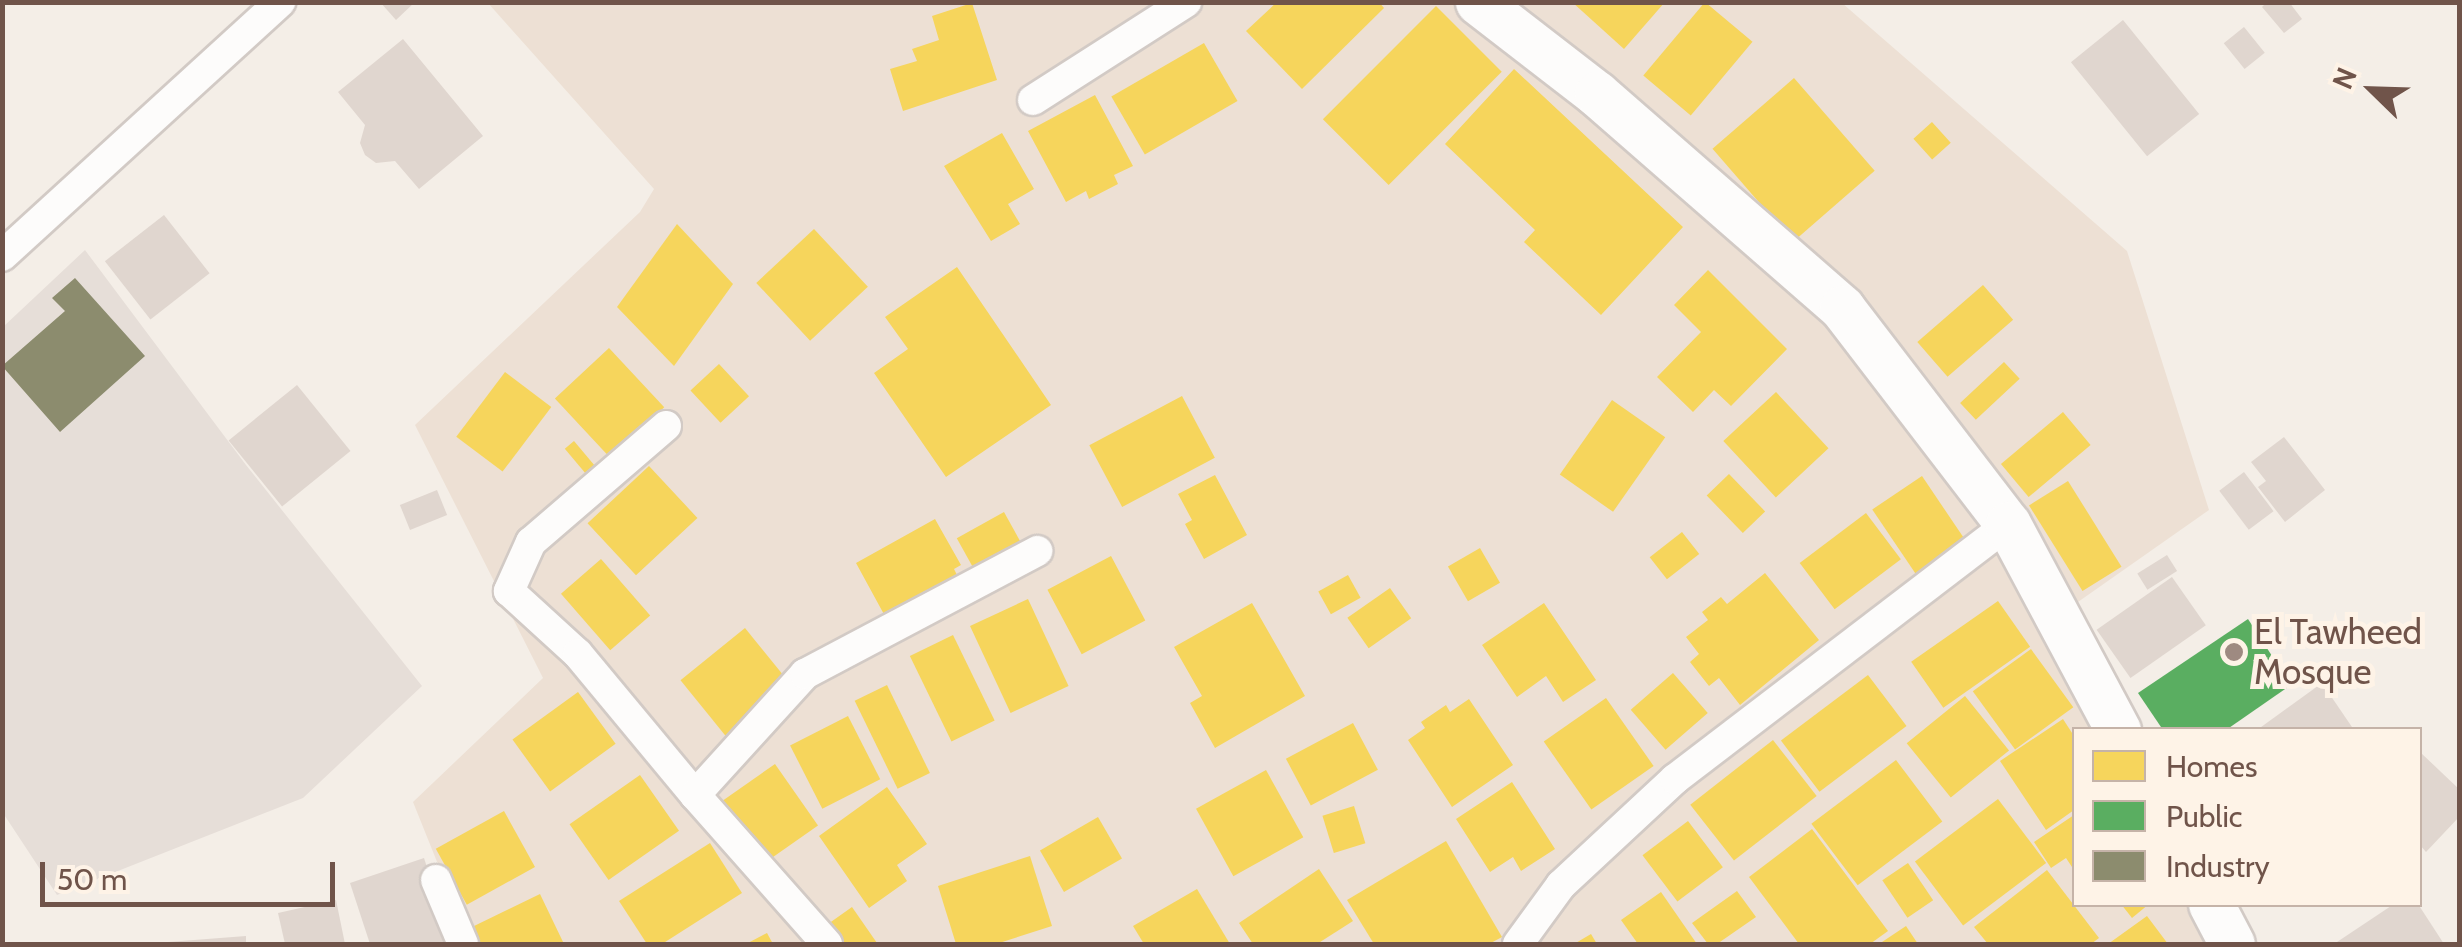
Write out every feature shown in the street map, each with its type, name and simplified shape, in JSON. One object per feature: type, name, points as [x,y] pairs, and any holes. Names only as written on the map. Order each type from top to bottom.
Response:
[{"type":"street","points":[[2,256],[280,2]]},
{"type":"street","points":[[1033,100],[1186,2]]},
{"type":"street","points":[[1478,2],[1597,94],[1842,308],[2008,524],[2116,727]]},
{"type":"street","points":[[666,426],[532,542],[510,591],[578,654],[695,795],[827,944]]},
{"type":"street","points":[[1518,944],[1562,885],[1675,779],[2008,524]]},
{"type":"street","points":[[695,795],[806,674],[1037,551]]},
{"type":"street","points":[[436,880],[463,944]]},
{"type":"street","points":[[2213,907],[2232,944]]},
{"type":"shaded area","points":[[488,3],[1842,3],[2127,251],[2209,510],[2068,609],[2132,727],[2072,727],[2072,907],[2229,907],[2250,944],[470,944],[413,802],[543,678],[415,425],[640,212],[654,189]]},
{"type":"shaded area","points":[[85,250],[246,465],[422,686],[303,798],[57,895],[3,813],[3,327]]},
{"type":"building: Homes","points":[[1277,2],[1379,2],[1384,8],[1302,89],[1246,31]]},
{"type":"building: Homes","points":[[1572,2],[1665,2],[1624,49]]},
{"type":"building: Homes","points":[[1705,2],[1752,42],[1691,115],[1643,76]]},
{"type":"building: Homes","points":[[972,3],[997,80],[903,111],[890,69],[917,61],[912,49],[939,40],[932,16]]},
{"type":"building: Homes","points":[[1436,6],[1502,72],[1389,185],[1323,119]]},
{"type":"building: Homes","points":[[1204,43],[1238,101],[1145,155],[1111,96]]},
{"type":"building: Homes","points":[[1514,69],[1683,227],[1601,315],[1524,242],[1535,230],[1445,144]]},
{"type":"building: Homes","points":[[1794,78],[1875,171],[1793,242],[1712,149]]},
{"type":"building: Homes","points":[[1095,95],[1133,166],[1114,175],[1118,184],[1089,199],[1086,191],[1066,202],[1028,131]]},
{"type":"building: Homes","points":[[1932,122],[1951,143],[1932,160],[1913,139]]},
{"type":"building: Homes","points":[[1002,133],[1034,189],[1008,204],[1020,224],[991,241],[944,166]]},
{"type":"building: Homes","points":[[677,224],[733,284],[674,366],[617,307]]},
{"type":"building: Homes","points":[[814,229],[868,287],[810,341],[756,283]]},
{"type":"building: Homes","points":[[957,267],[1051,405],[946,477],[874,373],[908,349],[885,317]]},
{"type":"building: Homes","points":[[1708,270],[1787,349],[1731,406],[1714,390],[1693,412],[1657,377],[1701,332],[1674,305]]},
{"type":"building: Homes","points":[[1983,285],[2013,320],[1948,377],[1917,342]]},
{"type":"building: Homes","points":[[609,348],[664,407],[610,458],[555,398]]},
{"type":"building: Homes","points":[[2004,362],[2020,379],[1976,420],[1960,403]]},
{"type":"building: Homes","points":[[719,364],[749,396],[720,423],[690,391]]},
{"type":"building: Homes","points":[[505,372],[551,407],[503,472],[456,437]]},
{"type":"building: Homes","points":[[1776,392],[1829,448],[1776,497],[1723,441]]},
{"type":"building: Homes","points":[[1182,396],[1215,458],[1122,507],[1089,445]]},
{"type":"building: Homes","points":[[1612,400],[1665,437],[1613,512],[1560,475]]},
{"type":"building: Homes","points":[[2063,412],[2091,445],[2029,497],[2001,464]]},
{"type":"building: Homes","points":[[574,441],[596,467],[587,475],[565,449]]},
{"type":"building: Homes","points":[[649,466],[697,518],[636,575],[588,523]]},
{"type":"building: Homes","points":[[1729,474],[1765,511],[1743,533],[1707,496]]},
{"type":"building: Homes","points":[[1215,475],[1247,535],[1204,559],[1185,524],[1192,520],[1178,494]]},
{"type":"building: Homes","points":[[1922,476],[1967,542],[1917,576],[1872,510]]},
{"type":"building: Homes","points":[[2068,481],[2122,567],[2083,591],[2029,505]]},
{"type":"building: Homes","points":[[1004,512],[1024,548],[977,574],[957,538]]},
{"type":"building: Homes","points":[[1866,513],[1901,559],[1835,609],[1800,563]]},
{"type":"building: Homes","points":[[935,519],[961,565],[954,569],[964,589],[892,629],[856,563]]},
{"type":"building: Homes","points":[[1682,532],[1699,554],[1667,579],[1650,557]]},
{"type":"building: Homes","points":[[1480,548],[1500,583],[1468,601],[1448,566]]},
{"type":"building: Homes","points":[[1111,556],[1145,620],[1082,654],[1047,590]]},
{"type":"building: Homes","points":[[601,559],[650,616],[610,650],[561,594]]},
{"type":"building: Homes","points":[[1765,573],[1819,640],[1740,705],[1719,678],[1709,686],[1690,662],[1699,654],[1686,637],[1708,620],[1702,612],[1721,597],[1727,604]]},
{"type":"building: Homes","points":[[1348,575],[1361,598],[1331,614],[1318,591]]},
{"type":"building: Homes","points":[[1390,588],[1411,618],[1369,648],[1347,618]]},
{"type":"building: Homes","points":[[1028,599],[1069,686],[1011,713],[970,626]]},
{"type":"building: Homes","points":[[1998,601],[2030,647],[1943,708],[1911,662]]},
{"type":"building: Homes","points":[[1252,603],[1305,696],[1215,748],[1190,703],[1202,696],[1174,647]]},
{"type":"building: Homes","points":[[1544,603],[1596,680],[1563,702],[1546,676],[1517,697],[1482,645]]},
{"type":"building: Homes","points":[[745,628],[793,687],[728,739],[680,680]]},
{"type":"building: Homes","points":[[953,635],[995,720],[952,741],[910,656]]},
{"type":"building: Homes","points":[[2031,649],[2073,707],[2015,750],[1973,691]]},
{"type":"building: Homes","points":[[1673,673],[1708,713],[1666,750],[1631,710]]},
{"type":"building: Homes","points":[[1868,675],[1907,726],[1819,792],[1781,741]]},
{"type":"building: Homes","points":[[887,685],[930,773],[898,789],[855,701]]},
{"type":"building: Homes","points":[[578,692],[616,744],[550,791],[512,740]]},
{"type":"building: Homes","points":[[1965,696],[2009,750],[1951,798],[1907,743]]},
{"type":"building: Homes","points":[[1606,698],[1654,766],[1591,810],[1544,742]]},
{"type":"building: Homes","points":[[1469,699],[1513,765],[1452,807],[1408,740],[1425,728],[1421,722],[1446,705],[1450,712]]},
{"type":"building: Homes","points":[[848,716],[880,779],[822,809],[790,746]]},
{"type":"building: Homes","points":[[2063,719],[2072,733],[2072,811],[2046,830],[2000,761]]},
{"type":"building: Homes","points":[[1353,723],[1378,770],[1311,805],[1286,759]]},
{"type":"building: Homes","points":[[1773,740],[1817,796],[1734,861],[1690,805]]},
{"type":"building: Homes","points":[[1896,760],[1942,821],[1858,885],[1811,824]]},
{"type":"building: Homes","points":[[775,764],[818,825],[766,862],[723,801]]},
{"type":"building: Homes","points":[[1266,770],[1303,837],[1233,876],[1196,809]]},
{"type":"building: Homes","points":[[640,775],[679,831],[609,880],[570,824]]},
{"type":"building: Homes","points":[[1512,782],[1555,849],[1521,871],[1513,857],[1490,872],[1456,819]]},
{"type":"building: Homes","points":[[887,787],[927,844],[897,865],[907,881],[869,908],[819,836]]},
{"type":"building: Homes","points":[[1998,799],[2046,863],[1963,925],[1915,862]]},
{"type":"building: Homes","points":[[1354,806],[1365,843],[1334,853],[1322,816]]},
{"type":"building: Homes","points":[[504,811],[535,867],[467,905],[436,849]]},
{"type":"building: Homes","points":[[2072,816],[2072,867],[2066,858],[2051,868],[2034,842]]},
{"type":"building: Homes","points":[[1098,817],[1122,859],[1064,892],[1040,850]]},
{"type":"building: Homes","points":[[1688,821],[1723,867],[1677,902],[1642,855]]},
{"type":"building: Homes","points":[[1812,829],[1888,931],[1870,944],[1799,944],[1749,877]]},
{"type":"building: Homes","points":[[1446,841],[1502,937],[1489,944],[1374,944],[1347,900]]},
{"type":"building: Homes","points":[[710,843],[742,893],[662,944],[647,944],[619,901]]},
{"type":"building: Homes","points":[[1030,856],[1052,926],[996,944],[956,944],[938,886]]},
{"type":"building: Homes","points":[[1908,863],[1933,900],[1907,918],[1882,880]]},
{"type":"building: Homes","points":[[1319,869],[1353,921],[1317,944],[1253,944],[1239,923]]},
{"type":"building: Homes","points":[[2047,870],[2099,938],[2091,944],[1988,944],[1974,927]]},
{"type":"building: Homes","points":[[1197,889],[1230,944],[1144,944],[1133,926]]},
{"type":"building: Homes","points":[[1737,891],[1756,917],[1717,944],[1708,944],[1692,923]]},
{"type":"building: Homes","points":[[1661,892],[1697,944],[1638,944],[1621,920]]},
{"type":"building: Homes","points":[[540,894],[564,944],[480,944],[472,927]]},
{"type":"building: Homes","points":[[852,907],[877,943],[842,944],[828,924]]},
{"type":"building: Homes","points":[[2123,907],[2145,907],[2132,918]]},
{"type":"building: Homes","points":[[2147,916],[2168,944],[2108,944]]},
{"type":"building: Homes","points":[[1906,926],[1918,944],[1879,944]]},
{"type":"building: Homes","points":[[767,933],[773,944],[746,944]]},
{"type":"building: Homes","points":[[1591,934],[1597,944],[1574,944]]},
{"type":"building: Public","name":"El Tawheed Mosque","points":[[2248,619],[2291,685],[2230,727],[2161,727],[2138,693]]},
{"type":"building: Industry","points":[[75,278],[145,356],[60,432],[2,366],[65,311],[52,298]]},
{"type":"building: Other","points":[[380,2],[415,2],[396,20]]},
{"type":"building: Other","points":[[2267,2],[2289,2],[2302,19],[2284,33],[2262,7]]},
{"type":"building: Other","points":[[2123,20],[2199,114],[2147,156],[2071,62]]},
{"type":"building: Other","points":[[2244,27],[2265,53],[2245,69],[2224,43]]},
{"type":"building: Other","points":[[403,39],[483,136],[419,189],[395,161],[376,163],[365,155],[360,143],[365,125],[338,92]]},
{"type":"building: Other","points":[[164,215],[210,273],[150,319],[105,261]]},
{"type":"building: Other","points":[[297,385],[350,451],[282,506],[229,440]]},
{"type":"building: Other","points":[[2284,437],[2325,490],[2285,522],[2258,487],[2266,481],[2251,462]]},
{"type":"building: Other","points":[[2244,472],[2273,511],[2249,530],[2219,491]]},
{"type":"building: Other","points":[[437,490],[447,515],[410,530],[400,505]]},
{"type":"building: Other","points":[[2167,555],[2177,571],[2147,590],[2137,574]]},
{"type":"building: Other","points":[[2172,577],[2206,625],[2130,678],[2097,630]]},
{"type":"building: Other","points":[[2322,683],[2352,727],[2261,727]]},
{"type":"building: Other","points":[[2422,754],[2460,790],[2460,816],[2426,852],[2422,847]]},
{"type":"building: Other","points":[[424,858],[451,942],[370,944],[350,883]]},
{"type":"building: Other","points":[[336,900],[345,944],[285,944],[278,913]]},
{"type":"building: Other","points":[[2390,907],[2420,907],[2444,944],[2334,944]]},
{"type":"building: Other","points":[[246,936],[246,944],[168,944],[168,942]]},
{"type":"place","name":"El Tawheed Mosque","points":[[2234,652]]}]
